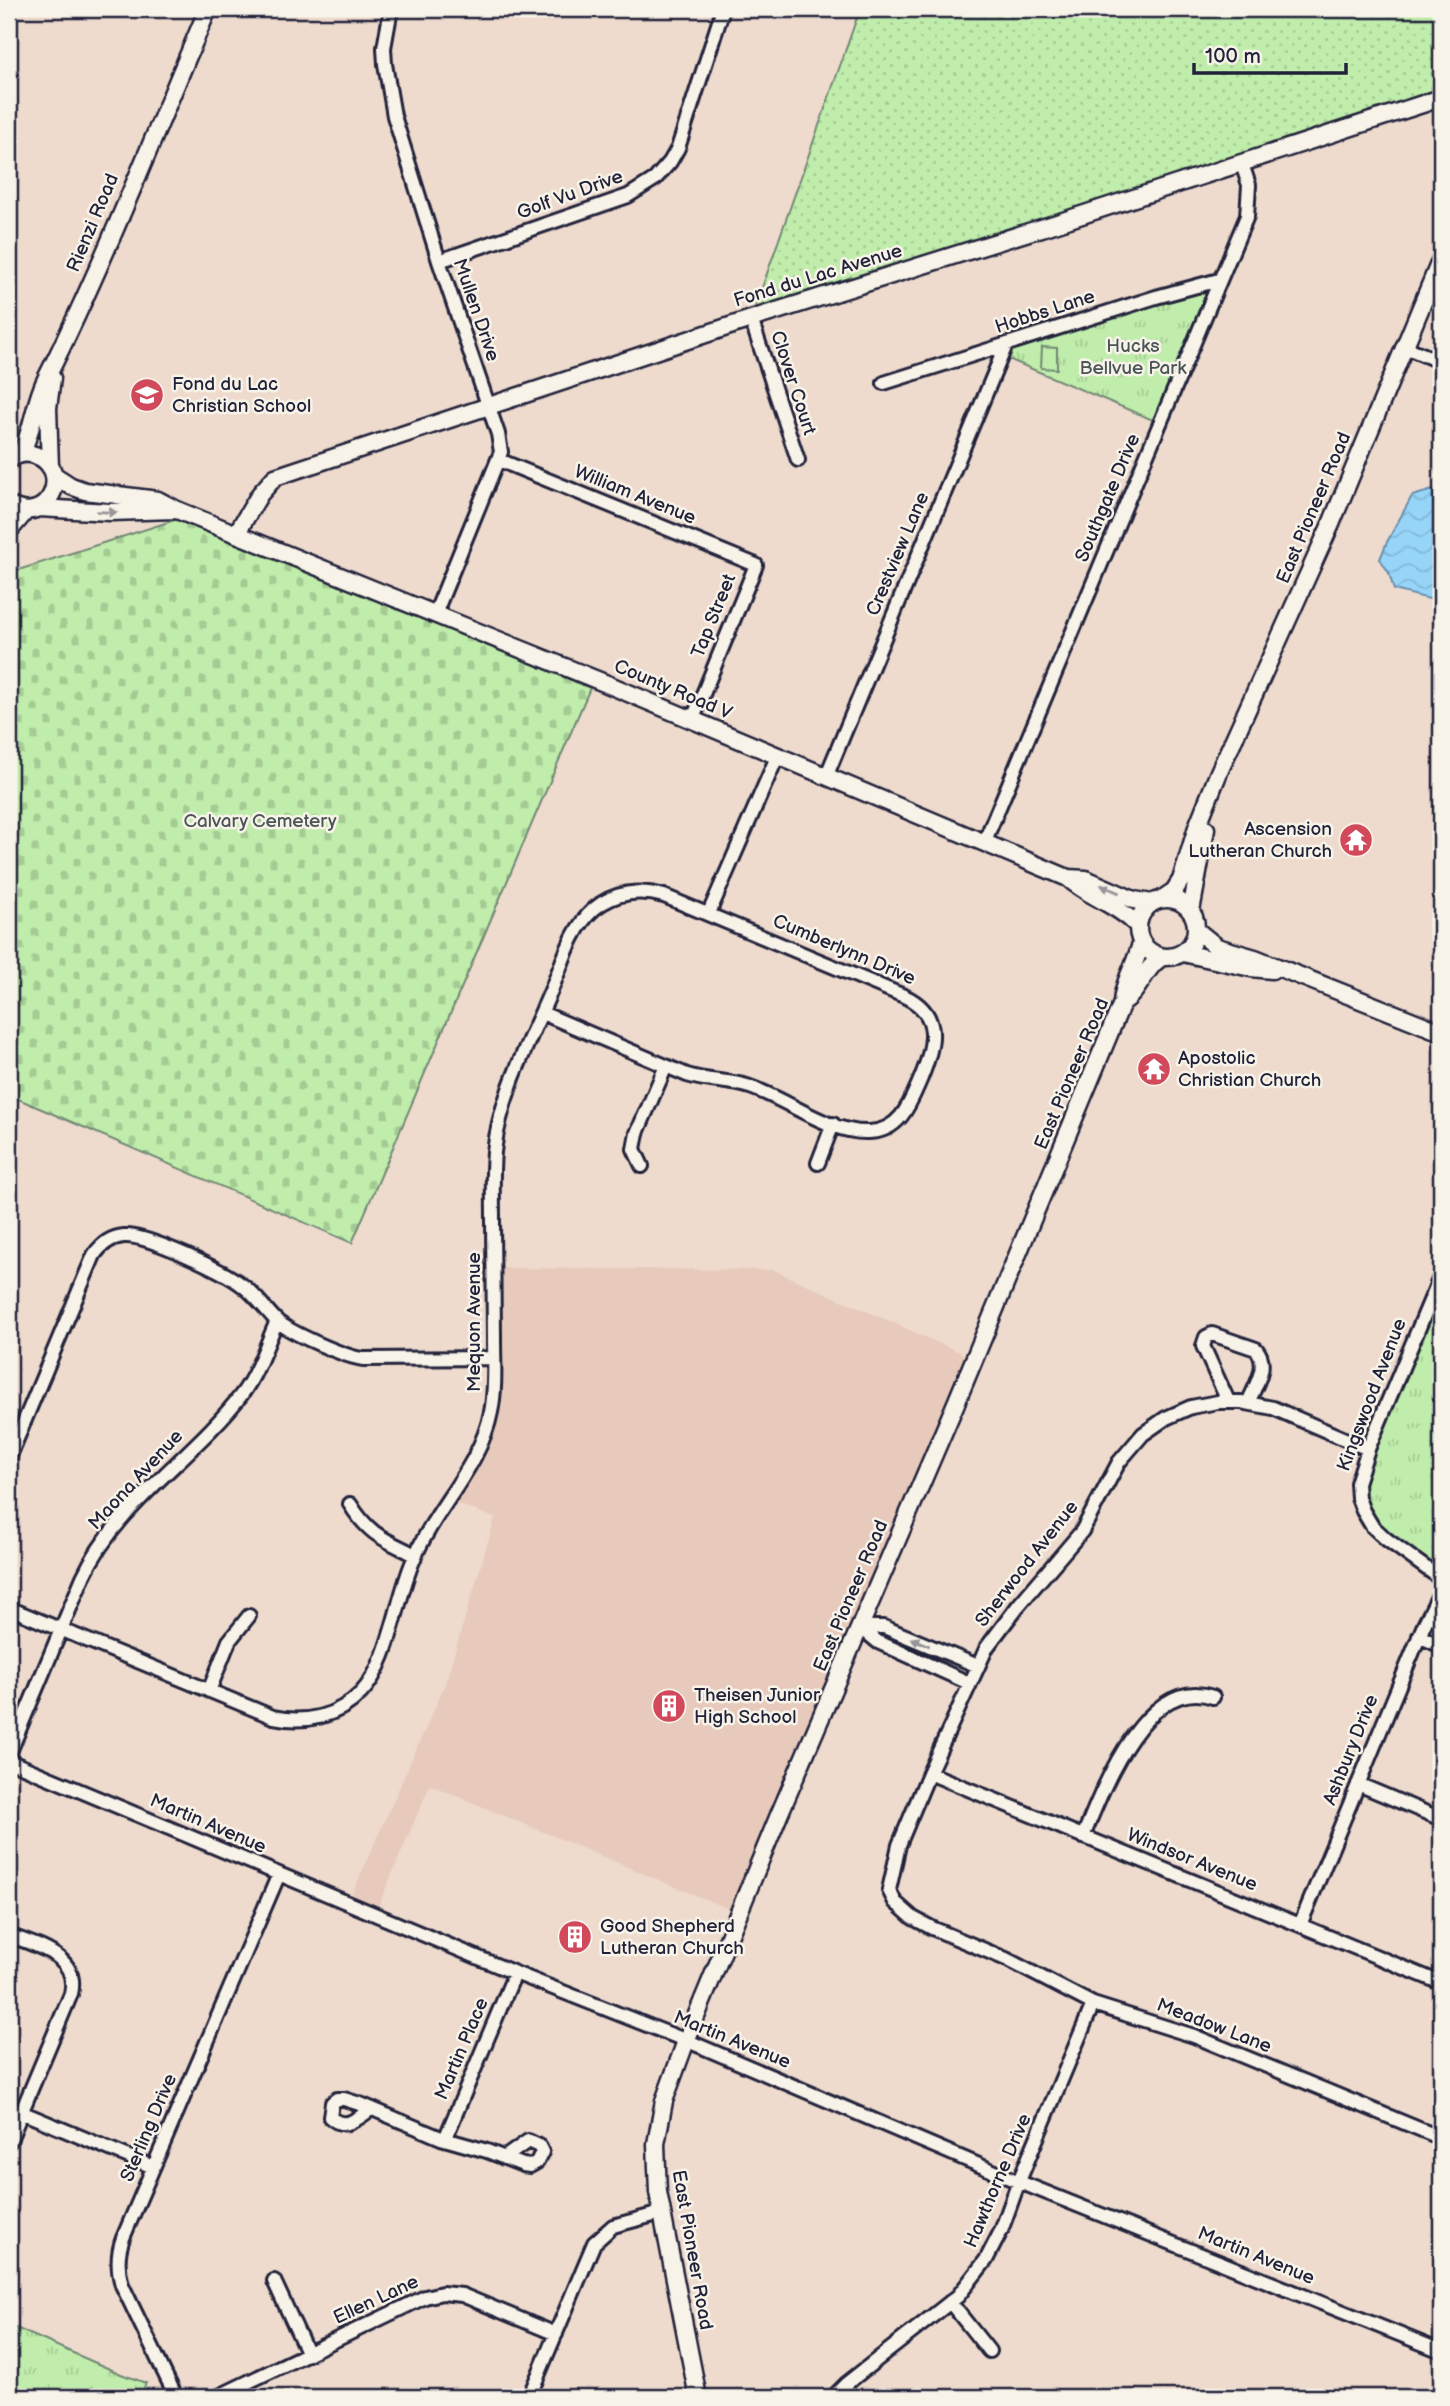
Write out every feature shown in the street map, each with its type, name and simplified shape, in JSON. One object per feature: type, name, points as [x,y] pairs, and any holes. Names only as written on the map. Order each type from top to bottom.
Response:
[{"type":"main road","name":"Rienzi Road","points":[[15,457],[31,431],[40,391],[52,369],[208,9]]},
{"type":"main road","name":"Fond du Lac Avenue","points":[[236,534],[260,494],[275,477],[751,319],[1242,164],[1441,98]]},
{"type":"main road","name":"East Pioneer Road","points":[[1219,772],[1331,524],[1441,258]]},
{"type":"main road","points":[[9,531],[50,498],[55,482],[48,408],[52,369]]},
{"type":"main road","points":[[15,457],[38,456],[71,486],[85,491],[158,500],[177,510]]},
{"type":"main road","points":[[9,505],[32,510],[110,513],[177,510]]},
{"type":"main road","name":"County Road V","points":[[177,510],[435,614],[1068,878],[1086,879],[1134,900],[1157,901]]},
{"type":"main road","points":[[1122,1003],[1123,990],[1138,957],[1141,943],[1137,925],[1140,916],[1174,891],[1181,880],[1197,827],[1219,772]]},
{"type":"main road","points":[[1191,911],[1219,772]]},
{"type":"main road","points":[[1068,878],[1082,890],[1127,915],[1137,925]]},
{"type":"main road","points":[[1157,901],[1177,901],[1191,911],[1196,930],[1183,953]]},
{"type":"main road","points":[[1196,930],[1217,947],[1255,958],[1441,1032]]},
{"type":"main road","points":[[1141,943],[1150,952],[1162,957],[1183,953],[1251,968],[1285,971]]},
{"type":"main road","name":"East Pioneer Road","points":[[698,2397],[661,2213],[655,2167],[656,2144],[664,2101],[779,1815],[1026,1238],[1122,1003],[1134,995],[1147,971],[1162,957]]},
{"type":"street","name":"Mullen Drive","points":[[391,9],[384,48],[388,91],[439,261],[498,434],[501,452],[435,614]]},
{"type":"street","name":"Golf Vu Drive","points":[[439,261],[628,196],[655,179],[670,162],[682,139],[723,9]]},
{"type":"street","name":"Southgate Drive","points":[[984,843],[1247,216],[1249,185],[1242,164]]},
{"type":"street","name":"Hobbs Lane","points":[[884,383],[1219,279]]},
{"type":"street","name":"Clover Court","points":[[751,319],[799,460]]},
{"type":"street","name":"Crestview Lane","points":[[826,777],[1006,345]]},
{"type":"street","points":[[1405,347],[1441,362]]},
{"type":"street","name":"William Avenue","points":[[499,460],[756,565]]},
{"type":"street","name":"Tap Street","points":[[692,721],[756,565]]},
{"type":"street","points":[[709,913],[777,757]]},
{"type":"street","name":"Mequon Avenue","points":[[9,1608],[264,1714],[292,1720],[320,1717],[349,1703],[363,1691],[379,1667],[415,1555],[430,1525],[481,1445],[493,1403],[493,1177],[496,1138],[509,1089],[578,928],[587,916],[606,902],[627,894],[649,893],[709,913]]},
{"type":"street","name":"Cumberlynn Drive","points":[[542,1013],[702,1079],[750,1087],[833,1125],[861,1132],[875,1131],[893,1124],[904,1114],[932,1048],[932,1031],[926,1015],[909,998],[709,913]]},
{"type":"street","points":[[642,1166],[634,1149],[637,1133],[666,1066]]},
{"type":"street","points":[[818,1163],[833,1125]]},
{"type":"street","points":[[9,1458],[94,1255],[111,1239],[124,1236],[137,1237],[221,1272],[254,1294],[277,1321],[352,1358],[494,1358]]},
{"type":"street","name":"Kingswood Avenue","points":[[1441,1275],[1436,1303],[1368,1449],[1357,1483],[1358,1498],[1363,1511],[1379,1533],[1441,1579]]},
{"type":"street","name":"Maona Avenue","points":[[9,1754],[85,1571],[104,1540],[236,1401],[253,1376],[277,1321]]},
{"type":"street","points":[[1228,1401],[1203,1346],[1206,1337],[1212,1334],[1256,1349],[1260,1354],[1262,1367],[1248,1403]]},
{"type":"street","name":"Sherwood Avenue","points":[[976,1946],[936,1930],[913,1917],[895,1902],[889,1890],[899,1845],[978,1666],[1003,1624],[1082,1531],[1119,1462],[1133,1444],[1150,1428],[1174,1414],[1204,1404],[1228,1401],[1273,1408],[1368,1449]]},
{"type":"street","points":[[350,1504],[361,1522],[374,1534],[415,1555]]},
{"type":"street","name":"Ashbury Drive","points":[[1300,1925],[1419,1636],[1441,1591]]},
{"type":"street","points":[[209,1691],[229,1641],[248,1616]]},
{"type":"street","points":[[860,1627],[884,1627],[978,1666]]},
{"type":"street","points":[[860,1627],[878,1642],[970,1683]]},
{"type":"street","points":[[1419,1636],[1441,1646]]},
{"type":"street","points":[[1083,1837],[1110,1777],[1142,1723],[1157,1710],[1184,1696],[1202,1693],[1213,1697]]},
{"type":"street","name":"Martin Avenue","points":[[9,1761],[1019,2181],[1441,2351]]},
{"type":"street","name":"Windsor Avenue","points":[[929,1773],[1441,1983]]},
{"type":"street","points":[[1358,1784],[1441,1819]]},
{"type":"street","name":"Sterling Drive","points":[[176,2397],[122,2285],[118,2266],[123,2238],[279,1874]]},
{"type":"street","points":[[9,1935],[58,1955],[67,1965],[72,1979],[71,1994],[15,2110],[9,2142]]},
{"type":"street","name":"Meadow Lane","points":[[976,1946],[1093,2004],[1194,2036],[1439,2137]]},
{"type":"street","name":"Martin Place","points":[[445,2139],[515,1973]]},
{"type":"street","name":"Hawthorne Drive","points":[[833,2397],[950,2302],[976,2275],[993,2248],[1093,2004]]},
{"type":"street","points":[[371,2109],[445,2139],[504,2158]]},
{"type":"street","points":[[15,2110],[153,2167]]},
{"type":"street","points":[[1439,2137],[1441,2122]]},
{"type":"street","points":[[529,2397],[599,2238],[613,2226],[661,2213]]},
{"type":"street","points":[[274,2281],[308,2354]]},
{"type":"street","name":"Ellen Lane","points":[[217,2397],[425,2297],[442,2293],[468,2297],[556,2334]]},
{"type":"street","points":[[950,2302],[989,2351]]},
{"type":"shaded area","points":[[493,1268],[774,1270],[975,1359],[738,1913],[430,1785],[375,1914],[348,1903],[445,1684],[495,1518],[446,1500],[492,1411]]},
{"type":"green space","points":[[860,9],[1441,9],[1441,98],[751,319]]},
{"type":"green space","name":"Hucks Bellvue Park","points":[[1219,280],[1160,423],[1001,356],[1006,345]]},
{"type":"green space","points":[[1042,347],[1057,348],[1057,369],[1041,368]]},
{"type":"green space","name":"Calvary Cemetery","points":[[184,517],[590,688],[352,1243],[9,1095],[9,573]]},
{"type":"green space","points":[[1430,1301],[1441,1306],[1441,1579],[1379,1533],[1357,1483]]},
{"type":"green space","points":[[9,2325],[146,2383],[140,2397],[9,2397]]},
{"type":"water","points":[[1441,490],[1441,602],[1394,590],[1389,573],[1380,559],[1412,496]]},
{"type":"place","name":"Fond du Lac Christian School","points":[[147,395]]},
{"type":"place","name":"Ascension Lutheran Church","points":[[1356,840]]},
{"type":"place","name":"Apostolic Christian Church","points":[[1154,1069]]},
{"type":"place","name":"Theisen Junior High School","points":[[669,1706]]},
{"type":"place","name":"Good Shepherd Lutheran Church","points":[[575,1937]]}]
